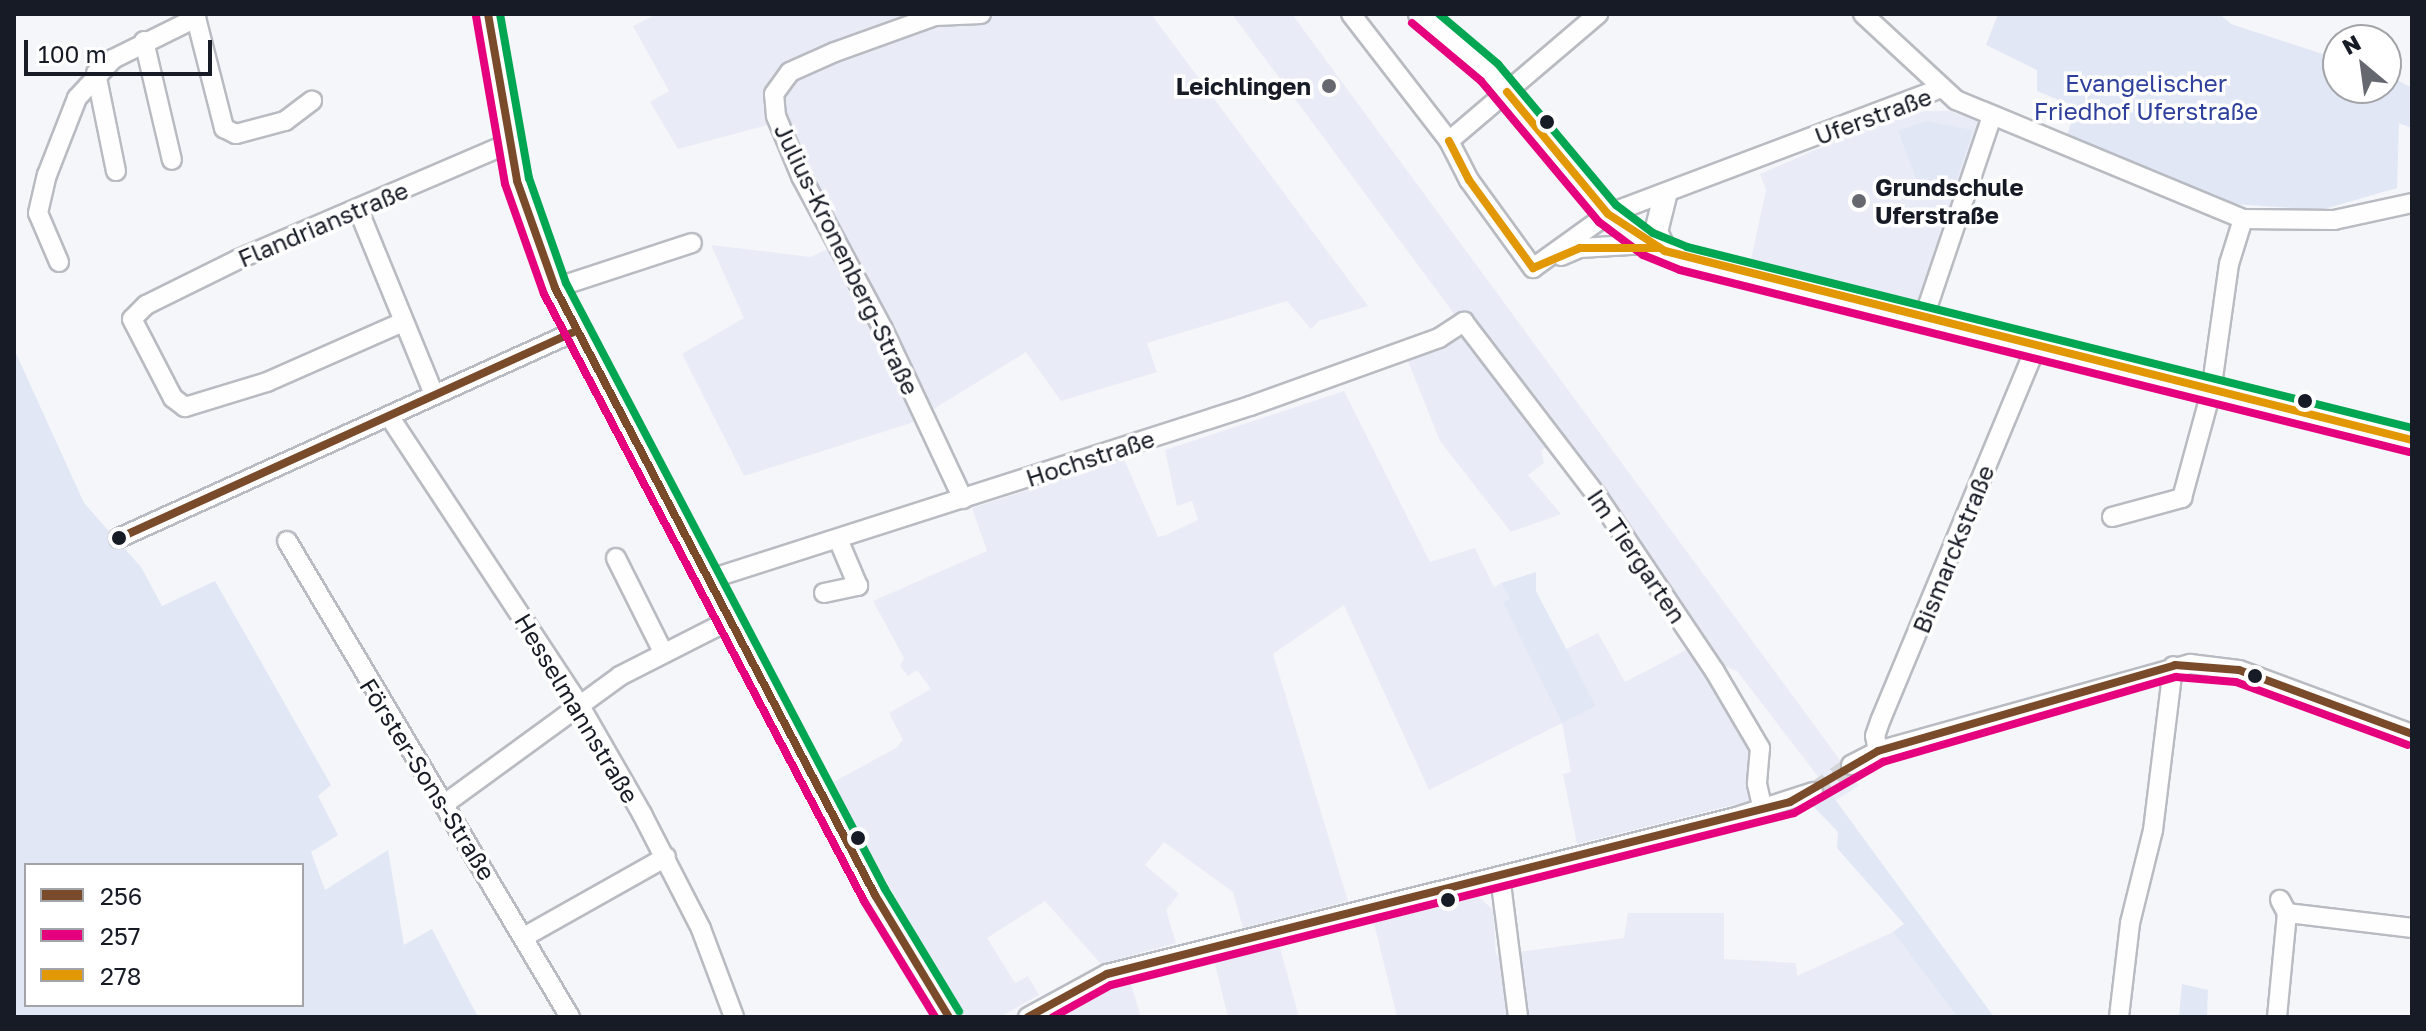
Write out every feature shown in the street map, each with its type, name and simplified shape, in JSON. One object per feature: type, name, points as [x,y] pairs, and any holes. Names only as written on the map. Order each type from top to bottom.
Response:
[{"type":"main road","points":[[488,14],[509,143],[530,226],[555,288],[875,895],[949,1017]]},
{"type":"main road","points":[[1420,14],[1507,92],[1608,214],[1656,247],[2211,392],[2412,440]]},
{"type":"main road","points":[[1656,247],[1656,232],[1665,196]]},
{"type":"street","name":"Julius-Kronenberg-Straße","points":[[963,499],[883,329],[801,176],[776,116],[774,94],[790,72],[835,52],[935,16],[981,14]]},
{"type":"street","points":[[1351,14],[1449,141],[1469,180],[1533,268],[1580,248],[1656,247]]},
{"type":"street","points":[[1449,141],[1598,14]]},
{"type":"street","points":[[1863,14],[1939,89]]},
{"type":"street","points":[[59,262],[38,213],[58,137],[96,73],[144,41],[198,15],[224,128],[236,134],[285,121],[312,101]]},
{"type":"street","points":[[144,41],[172,160]]},
{"type":"street","points":[[96,73],[116,171]]},
{"type":"street","name":"Uferstraße","points":[[1533,268],[1608,214],[1665,196],[1939,89],[1992,116],[2243,219],[2334,220],[2412,203]]},
{"type":"street","points":[[1924,317],[1992,116]]},
{"type":"street","name":"Flandrianstraße","points":[[403,322],[267,382],[185,407],[173,398],[134,325],[139,310],[251,253],[509,143]]},
{"type":"street","points":[[358,209],[434,394]]},
{"type":"street","points":[[2112,517],[2182,498],[2211,392],[2229,264],[2243,219]]},
{"type":"street","points":[[555,288],[692,243]]},
{"type":"street","name":"Hochstraße","points":[[710,579],[1340,376],[1439,338],[1464,322]]},
{"type":"street","name":"Im Tiergarten","points":[[1464,322],[1597,496],[1714,670],[1760,748],[1757,784],[1763,810]]},
{"type":"street","points":[[119,538],[576,331]]},
{"type":"street","name":"Bismarckstraße","points":[[1878,751],[1875,736],[2036,347]]},
{"type":"street","name":"Hesselmannstraße","points":[[389,416],[580,706],[666,857],[734,1017]]},
{"type":"street","points":[[824,593],[858,586],[838,539]]},
{"type":"street","name":"Förster-Sons-Straße","points":[[287,541],[402,741],[446,803],[570,1017]]},
{"type":"street","points":[[616,558],[663,652]]},
{"type":"street","points":[[446,803],[580,706],[663,652],[732,619]]},
{"type":"street","points":[[2119,1017],[2130,923],[2153,830],[2173,666]]},
{"type":"street","points":[[1851,765],[1878,751],[2173,666],[2239,670],[2412,734]]},
{"type":"street","points":[[1028,1017],[1107,974],[1763,810],[1813,792]]},
{"type":"street","points":[[524,937],[666,857]]},
{"type":"street","points":[[1500,876],[1518,1017]]},
{"type":"street","points":[[2277,1017],[2283,907],[2412,928]]},
{"type":"shaded area","points":[[657,14],[1151,14],[1368,306],[1319,321],[1311,329],[1287,301],[1147,343],[1157,372],[1061,401],[1026,352],[911,423],[744,476],[682,354],[744,318],[711,245],[811,257],[842,242],[791,136],[780,101],[768,125],[678,149],[650,102],[669,91],[633,26]]},
{"type":"shaded area","points":[[1232,14],[1292,14],[1859,786],[1836,800],[1737,671],[1721,665],[1550,444],[1541,451],[1544,463],[1528,475],[1561,514],[1511,532],[1440,441],[1408,361],[1469,334]]},
{"type":"shaded area","name":"Grundschule Uferstraße","points":[[1924,111],[1949,111],[1980,121],[1934,275],[1917,301],[1751,260],[1766,190],[1760,174],[1854,133]]},
{"type":"shaded area","points":[[1344,391],[1430,562],[1475,548],[1494,587],[1501,583],[1510,599],[1504,603],[1562,722],[1596,706],[1566,649],[1598,633],[1625,682],[1688,649],[1758,756],[1753,800],[1577,844],[1563,774],[1571,772],[1562,723],[1429,790],[1344,605],[1273,654],[1348,901],[1243,928],[1233,892],[1164,842],[1145,865],[1179,894],[1166,910],[1176,943],[1101,964],[1045,901],[987,938],[1015,983],[1028,976],[1039,995],[1000,1017],[965,1017],[830,784],[896,748],[903,740],[889,713],[931,689],[917,670],[908,676],[900,666],[904,658],[873,601],[987,551],[972,508],[1124,459],[1158,537],[1166,535],[1198,520],[1192,501],[1177,506],[1165,450]]},
{"type":"shaded area","points":[[1477,895],[1493,910],[1496,955],[1624,938],[1628,913],[1724,913],[1724,959],[1796,963],[1797,976],[1893,932],[1957,1017],[1397,1017],[1374,923]]},
{"type":"shaded area","points":[[1279,944],[1299,1017],[1228,1017],[1214,960]]},
{"type":"shaded area","points":[[1130,981],[1141,1017],[1047,1017],[1099,990]]},
{"type":"green space","name":"Evangelischer Friedhof Uferstraße","points":[[1998,14],[2219,14],[2231,24],[2322,54],[2322,104],[2402,104],[2402,83],[2412,88],[2412,128],[2399,123],[2397,188],[2321,210],[2233,204],[2066,137],[2077,107],[2037,91],[2037,70],[1986,45]]},
{"type":"green space","points":[[1926,121],[1973,130],[1953,190],[1918,184],[1898,131]]},
{"type":"green space","points":[[14,349],[84,503],[141,567],[162,606],[215,581],[331,785],[318,796],[338,835],[311,852],[325,890],[388,850],[404,945],[432,929],[478,1017],[14,1017]]},
{"type":"green space","points":[[1536,572],[1536,591],[1596,706],[1562,723],[1503,602],[1510,599],[1501,583]]},
{"type":"green space","points":[[1829,791],[1994,1017],[1957,1017],[1893,932],[1904,924],[1837,848],[1838,832],[1811,804]]},
{"type":"green space","points":[[2182,984],[2208,990],[2207,1017],[2179,1017]]},
{"type":"tunnel","points":[[1813,792],[1851,765]]},
{"type":"transit line","name":"256","points":[[488,14],[517,181],[555,288],[875,895],[949,1017]]},
{"type":"transit line","points":[[500,14],[529,178],[566,283],[885,889],[959,1011]]},
{"type":"transit line","points":[[1439,14],[1498,64],[1616,205],[1653,233],[1687,247],[2412,428]]},
{"type":"transit line","name":"257","points":[[476,16],[505,184],[544,294],[864,901],[935,1017]]},
{"type":"transit line","name":"257","points":[[1412,23],[1481,81],[1599,222],[1643,255],[1680,270],[2409,452]]},
{"type":"transit line","name":"278","points":[[1507,92],[1608,214],[1665,251],[2412,440]]},
{"type":"transit line","name":"278","points":[[1449,141],[1469,180],[1533,268]]},
{"type":"transit line","name":"278","points":[[1533,268],[1580,248],[1658,248]]},
{"type":"transit line","name":"256","points":[[119,538],[576,331]]},
{"type":"transit line","name":"256","points":[[1028,1017],[1107,974],[1790,802],[1878,751],[2175,665],[2239,670],[2412,734]]},
{"type":"transit line","name":"257","points":[[1053,1017],[1111,985],[1794,813],[1883,762],[2176,677],[2236,682],[2408,745]]},
{"type":"place","name":"Leichlingen","points":[[1329,86]]},
{"type":"place","name":"Grundschule Uferstraße","points":[[1859,201]]}]
